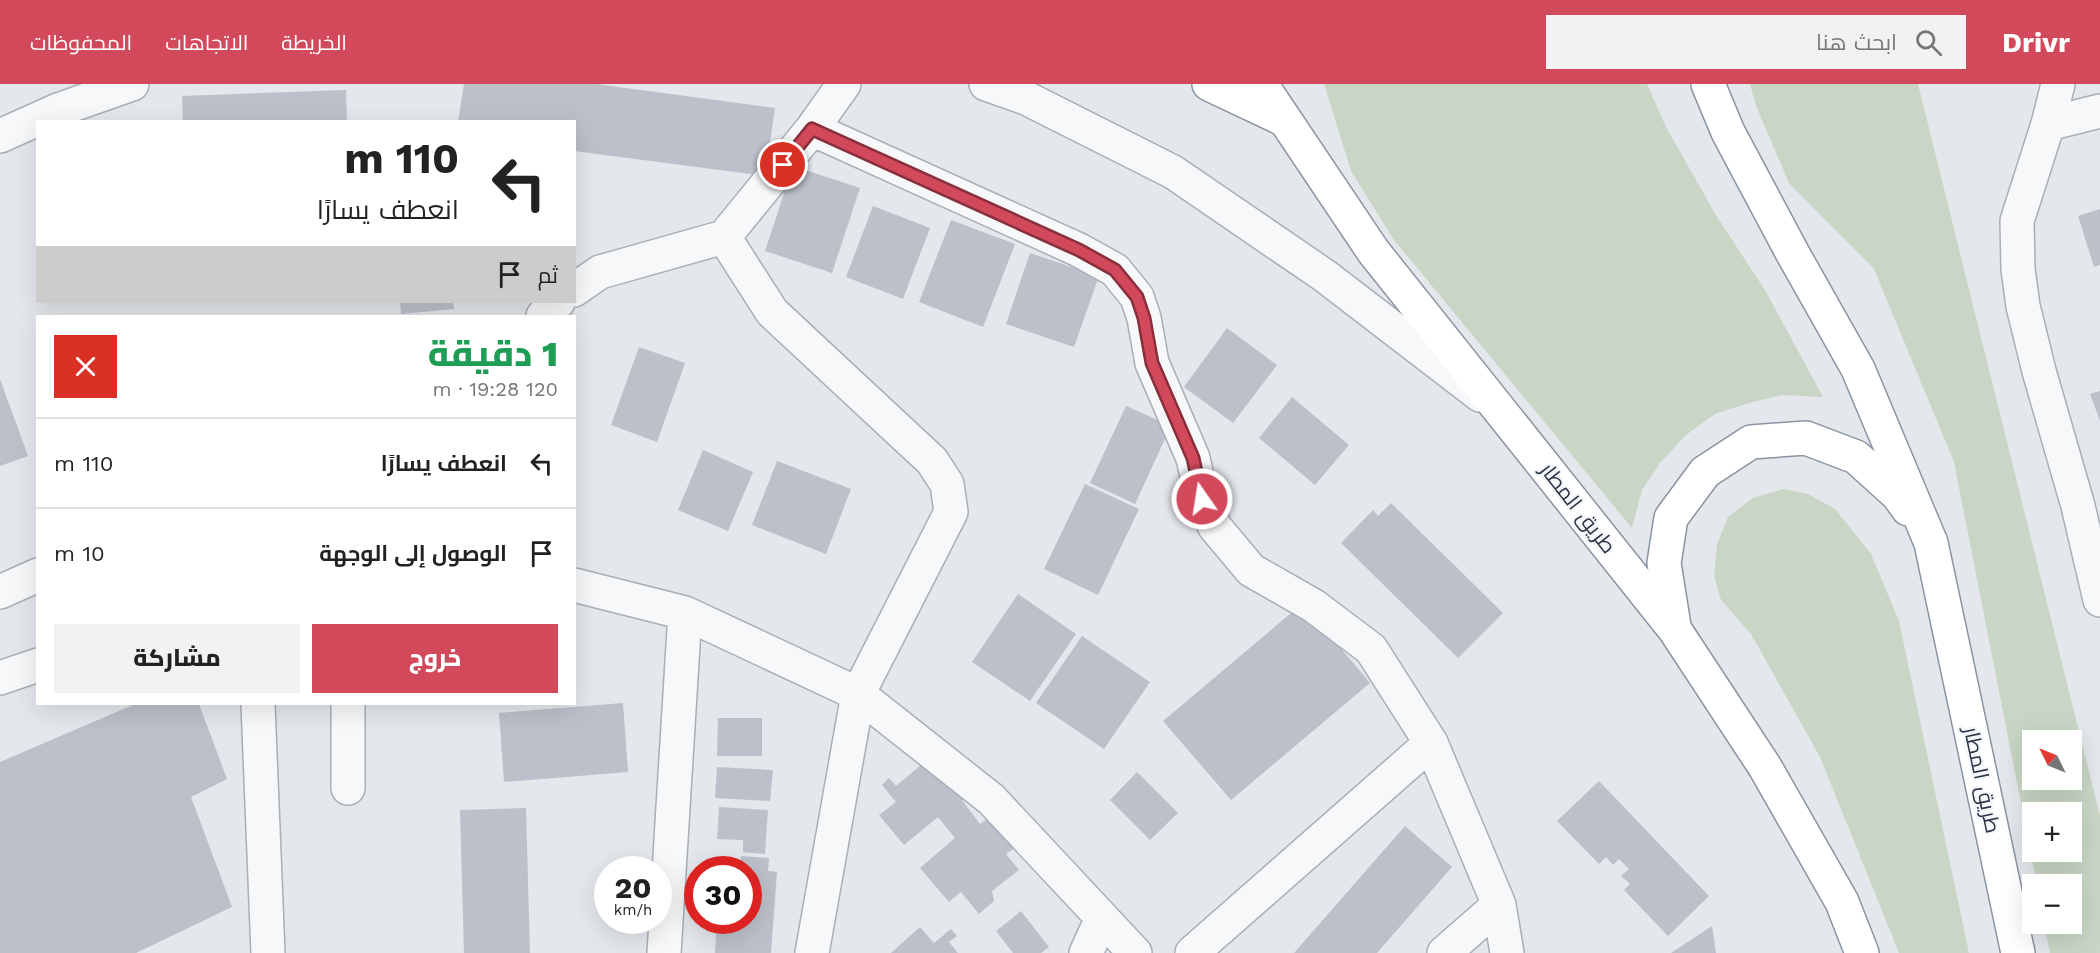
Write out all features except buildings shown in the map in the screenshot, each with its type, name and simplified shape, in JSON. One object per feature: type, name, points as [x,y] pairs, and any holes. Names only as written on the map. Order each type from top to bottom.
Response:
[{"type":"highway","points":[[1209,84],[1286,120]]},
{"type":"highway","name":"طريق المطار","points":[[1261,84],[1373,251],[1675,630],[1765,767],[1842,902],[1862,953]]},
{"type":"highway","name":"طريق المطار","points":[[1708,84],[1728,132],[1858,369],[1931,543],[2018,953]]},
{"type":"highway","points":[[1675,630],[1664,563],[1671,518],[1705,472],[1751,442],[1806,438],[1856,457],[1898,495],[1931,543]]},
{"type":"street","points":[[0,136],[58,110],[132,84]]},
{"type":"street","points":[[576,289],[600,272],[724,237],[812,129],[843,84]]},
{"type":"street","points":[[986,84],[1026,98],[1173,172],[1325,276],[1503,412]]},
{"type":"street","points":[[2058,84],[2048,124],[2017,221],[2018,269],[2034,349],[2078,506],[2100,600]]},
{"type":"street","points":[[2048,124],[2100,111]]},
{"type":"street","points":[[812,129],[1079,250],[1115,270],[1137,297],[1144,318],[1152,363],[1193,458],[1202,499],[1215,527],[1251,570],[1314,606],[1371,649],[1431,743],[1498,905],[1507,953]]},
{"type":"street","points":[[724,237],[772,312],[932,461],[947,484],[951,512],[858,694],[812,953]]},
{"type":"street","points":[[544,315],[557,303]]},
{"type":"street","points":[[0,592],[36,576]]},
{"type":"street","points":[[576,586],[684,613],[858,694],[991,799],[1135,953]]},
{"type":"street","points":[[664,953],[684,613]]},
{"type":"street","points":[[0,678],[36,666]]},
{"type":"street","points":[[258,705],[268,953]]},
{"type":"street","points":[[348,705],[348,788]]},
{"type":"street","points":[[1192,953],[1431,743]]},
{"type":"street","points":[[1444,953],[1498,905]]},
{"type":"street","points":[[1086,953],[1102,918]]},
{"type":"green space","points":[[1324,84],[1647,84],[1666,127],[1717,217],[1765,290],[1823,397],[1782,395],[1715,414],[1686,435],[1660,463],[1642,490],[1632,528],[1394,240],[1351,171]]},
{"type":"green space","points":[[1750,84],[1918,84],[2079,730],[2022,730],[2022,790],[2082,790],[2082,744],[2100,816],[2100,953],[2050,953],[2046,934],[2082,934],[2082,874],[2035,874],[2032,862],[2082,862],[2082,802],[2022,802],[2022,809],[1954,462],[1874,269],[1789,183],[1756,106]]},
{"type":"green space","points":[[1783,489],[1808,494],[1835,509],[1871,554],[1899,621],[1969,953],[1899,953],[1820,757],[1751,634],[1721,600],[1714,576],[1717,544],[1728,517],[1753,498]]},
{"type":"route","points":[[783,165],[812,129],[1079,250],[1115,270],[1137,297],[1144,318],[1152,363],[1193,458],[1202,499]]}]
